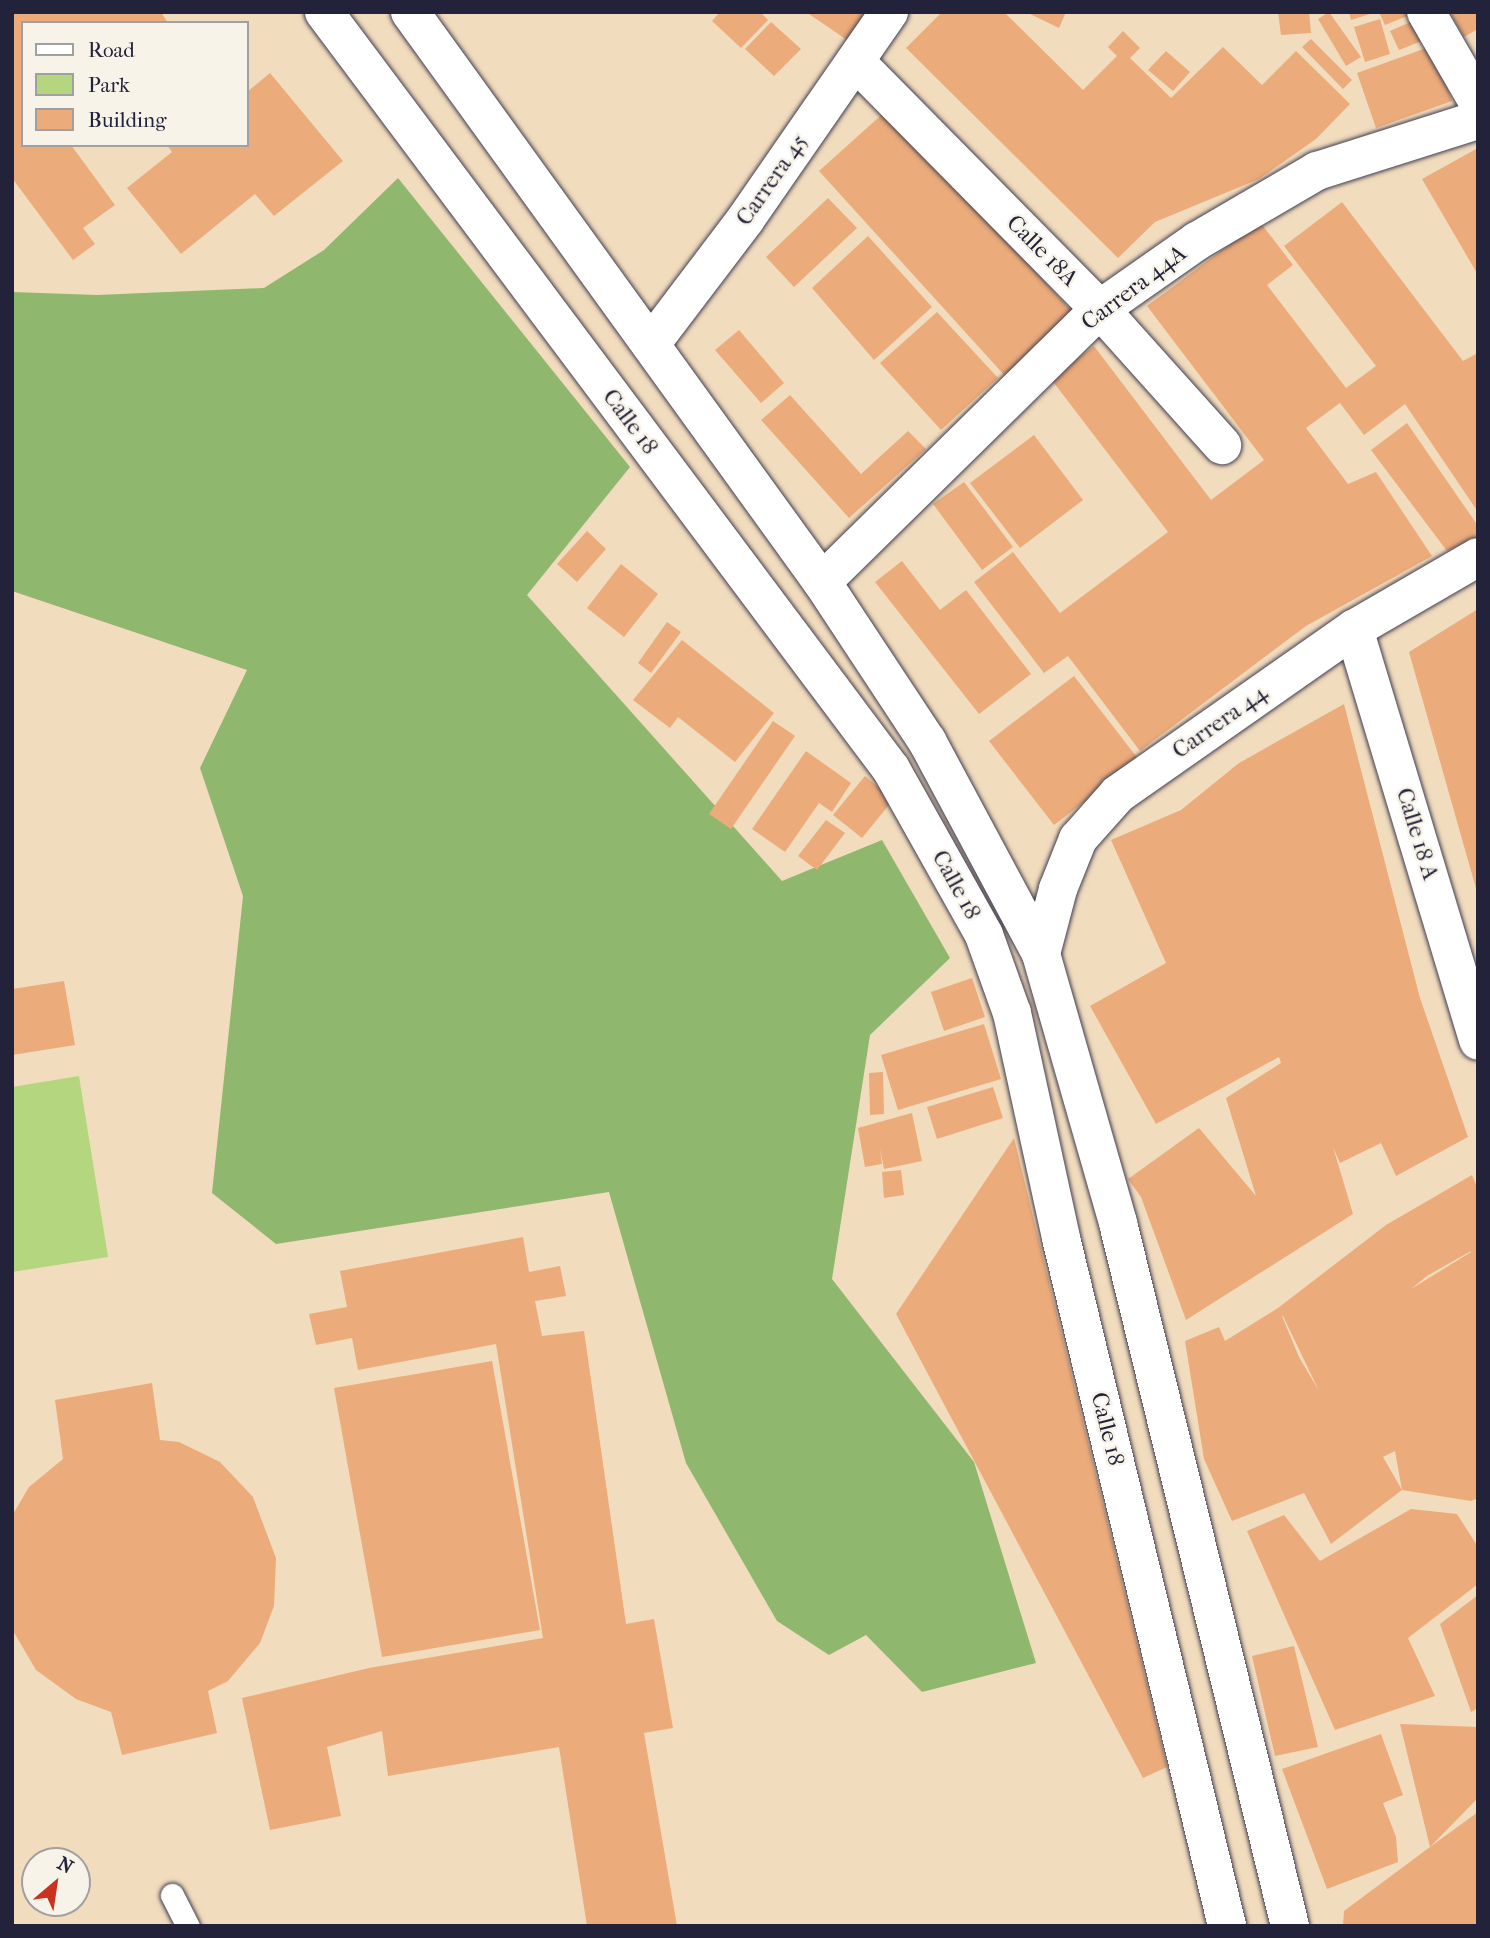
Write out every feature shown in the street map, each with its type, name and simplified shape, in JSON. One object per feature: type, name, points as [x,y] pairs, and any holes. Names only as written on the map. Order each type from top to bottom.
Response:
[{"type":"main road","name":"Calle 18","points":[[324,12],[891,769],[984,935],[1013,1013],[1065,1251],[1227,1926]]},
{"type":"main road","name":"Calle 18","points":[[410,12],[822,582],[927,741],[1041,954],[1118,1223],[1290,1926]]},
{"type":"main road","name":"Carrera 45","points":[[651,344],[856,62],[889,12]]},
{"type":"main road","points":[[1426,12],[1478,102]]},
{"type":"main road","name":"Calle 18A","points":[[856,62],[1100,309],[1222,445]]},
{"type":"main road","name":"Carrera 44A","points":[[822,582],[1100,309],[1197,240],[1317,171],[1478,120]]},
{"type":"main road","name":"Carrera 44","points":[[1041,954],[1058,889],[1078,839],[1118,794],[1354,629],[1478,557]]},
{"type":"main road","name":"Calle 18 A","points":[[1354,629],[1472,991],[1478,1041]]},
{"type":"lane","points":[[172,1895],[188,1926]]},
{"type":"green space","points":[[398,178],[630,467],[527,595],[782,881],[882,840],[950,958],[870,1035],[832,1279],[974,1462],[1036,1663],[922,1692],[866,1635],[829,1655],[777,1621],[686,1463],[609,1192],[276,1244],[212,1193],[243,896],[200,768],[247,670],[12,591],[12,292],[97,295],[264,288],[324,250]]},
{"type":"green space","points":[[79,1076],[108,1257],[12,1272],[12,1087]]},
{"type":"building","points":[[12,12],[161,12],[167,21],[21,21],[21,147],[72,147],[115,205],[83,228],[95,244],[73,260],[12,178]]},
{"type":"building","points":[[720,12],[760,12],[768,20],[741,48],[712,21]]},
{"type":"building","points":[[806,12],[871,12],[850,42]]},
{"type":"building","points":[[942,12],[1004,12],[1083,90],[1117,56],[1108,47],[1123,31],[1140,48],[1130,58],[1171,98],[1223,47],[1262,85],[1296,51],[1350,104],[1316,139],[1259,179],[1155,222],[1118,258],[906,48]]},
{"type":"building","points":[[1026,12],[1066,12],[1059,28]]},
{"type":"building","points":[[1278,12],[1309,12],[1311,33],[1281,35]]},
{"type":"building","points":[[1329,12],[1361,57],[1346,66],[1318,19]]},
{"type":"building","points":[[1349,12],[1373,12],[1373,13],[1351,20]]},
{"type":"building","points":[[1379,12],[1417,12],[1385,25]]},
{"type":"building","points":[[1450,12],[1478,12],[1478,29],[1464,37]]},
{"type":"building","points":[[1380,19],[1390,54],[1365,62],[1354,27]]},
{"type":"building","points":[[1415,20],[1424,40],[1399,50],[1390,31]]},
{"type":"building","points":[[771,22],[801,49],[774,76],[745,49]]},
{"type":"building","points":[[1311,39],[1352,80],[1343,89],[1302,47]]},
{"type":"building","points":[[1432,46],[1452,101],[1376,128],[1357,73]]},
{"type":"building","points":[[1166,51],[1190,72],[1173,91],[1148,70]]},
{"type":"building","points":[[270,73],[343,161],[274,216],[255,194],[181,254],[127,188],[172,152],[168,147],[248,147],[248,91]]},
{"type":"building","points":[[888,109],[1075,315],[1006,377],[819,171]]},
{"type":"building","points":[[1478,148],[1478,275],[1422,179]]},
{"type":"building","points":[[828,198],[857,228],[794,287],[766,257]]},
{"type":"building","points":[[1342,202],[1463,361],[1478,353],[1478,512],[1405,404],[1364,435],[1340,403],[1306,428],[1348,484],[1376,472],[1432,556],[1306,626],[1140,751],[1068,656],[1044,673],[974,582],[1013,552],[1060,613],[1168,532],[1051,379],[1094,346],[1211,500],[1264,460],[1147,306],[1260,222],[1293,265],[1267,285],[1346,388],[1376,366],[1284,246]]},
{"type":"building","points":[[868,236],[932,307],[874,360],[812,288]]},
{"type":"building","points":[[937,312],[998,378],[941,430],[880,363]]},
{"type":"building","points":[[739,330],[784,383],[761,403],[715,350]]},
{"type":"building","points":[[790,395],[861,474],[908,431],[926,449],[849,518],[761,420]]},
{"type":"building","points":[[1407,423],[1478,526],[1478,537],[1447,551],[1371,450]]},
{"type":"building","points":[[1034,435],[1083,500],[1020,548],[970,483]]},
{"type":"building","points":[[964,482],[1013,547],[982,570],[933,504]]},
{"type":"building","points":[[587,531],[606,549],[577,582],[557,564]]},
{"type":"building","points":[[902,561],[940,610],[966,590],[1031,674],[979,714],[875,582]]},
{"type":"building","points":[[621,564],[658,594],[624,637],[587,608]]},
{"type":"building","points":[[1478,609],[1478,892],[1477,892],[1409,652]]},
{"type":"building","points":[[667,622],[681,632],[651,673],[638,663]]},
{"type":"building","points":[[682,640],[774,713],[735,762],[678,717],[670,728],[633,700]]},
{"type":"building","points":[[1074,676],[1139,760],[1054,825],[989,741]]},
{"type":"building","points":[[1344,704],[1420,998],[1468,1137],[1396,1176],[1381,1143],[1340,1163],[1333,1147],[1353,1214],[1186,1320],[1141,1197],[1128,1179],[1199,1128],[1256,1196],[1226,1098],[1281,1063],[1279,1057],[1156,1124],[1090,1006],[1166,963],[1111,840],[1181,810],[1239,763]]},
{"type":"building","points":[[773,721],[795,736],[731,829],[709,814]]},
{"type":"building","points":[[806,751],[851,783],[832,812],[819,803],[785,852],[752,829]]},
{"type":"building","points":[[865,776],[893,800],[862,838],[833,815]]},
{"type":"building","points":[[826,820],[845,833],[817,870],[798,856]]},
{"type":"building","points":[[972,978],[985,1017],[944,1031],[931,992]]},
{"type":"building","points":[[64,981],[75,1045],[12,1055],[12,989]]},
{"type":"building","points":[[984,1024],[1001,1079],[898,1110],[881,1055]]},
{"type":"building","points":[[883,1072],[884,1114],[870,1115],[869,1073]]},
{"type":"building","points":[[993,1087],[1003,1118],[937,1139],[927,1107]]},
{"type":"building","points":[[912,1113],[922,1161],[884,1169],[880,1148],[882,1164],[865,1167],[858,1128]]},
{"type":"building","points":[[1014,1138],[1167,1767],[1143,1778],[896,1314]]},
{"type":"building","points":[[901,1170],[904,1195],[884,1198],[882,1172]]},
{"type":"building","points":[[1472,1175],[1478,1189],[1478,1498],[1471,1501],[1402,1490],[1331,1544],[1304,1493],[1232,1521],[1204,1459],[1185,1341],[1219,1327],[1225,1341],[1278,1308],[1386,1225]],"holes":[[[1471,1252],[1411,1289],[1427,1276]],[[1283,1316],[1319,1391],[1299,1357]],[[1395,1451],[1402,1490],[1383,1457]]]},
{"type":"building","points":[[523,1237],[529,1272],[560,1266],[566,1296],[535,1301],[542,1336],[584,1331],[626,1624],[654,1619],[673,1728],[644,1733],[677,1926],[587,1926],[559,1747],[388,1776],[382,1731],[327,1747],[341,1816],[270,1830],[242,1698],[369,1668],[543,1638],[496,1344],[358,1370],[352,1338],[316,1345],[309,1314],[347,1307],[340,1271]]},
{"type":"building","points":[[492,1361],[540,1630],[382,1657],[334,1388]]},
{"type":"building","points":[[152,1383],[160,1440],[179,1442],[220,1462],[253,1497],[276,1558],[274,1606],[260,1643],[228,1681],[208,1691],[217,1733],[122,1755],[111,1712],[76,1699],[36,1670],[12,1629],[12,1516],[29,1487],[63,1459],[55,1400]]},
{"type":"building","points":[[1411,1509],[1457,1514],[1478,1547],[1478,1584],[1408,1638],[1435,1696],[1335,1730],[1247,1531],[1284,1515],[1320,1561]]},
{"type":"building","points":[[1478,1595],[1478,1708],[1471,1712],[1440,1624]]},
{"type":"building","points":[[1294,1646],[1318,1747],[1275,1756],[1252,1656]]},
{"type":"building","points":[[1400,1724],[1478,1727],[1478,1798],[1430,1847]]},
{"type":"building","points":[[1381,1734],[1403,1795],[1383,1803],[1396,1837],[1398,1862],[1327,1889],[1282,1769]]},
{"type":"building","points":[[1478,1812],[1478,1926],[1343,1926],[1344,1911]]}]
